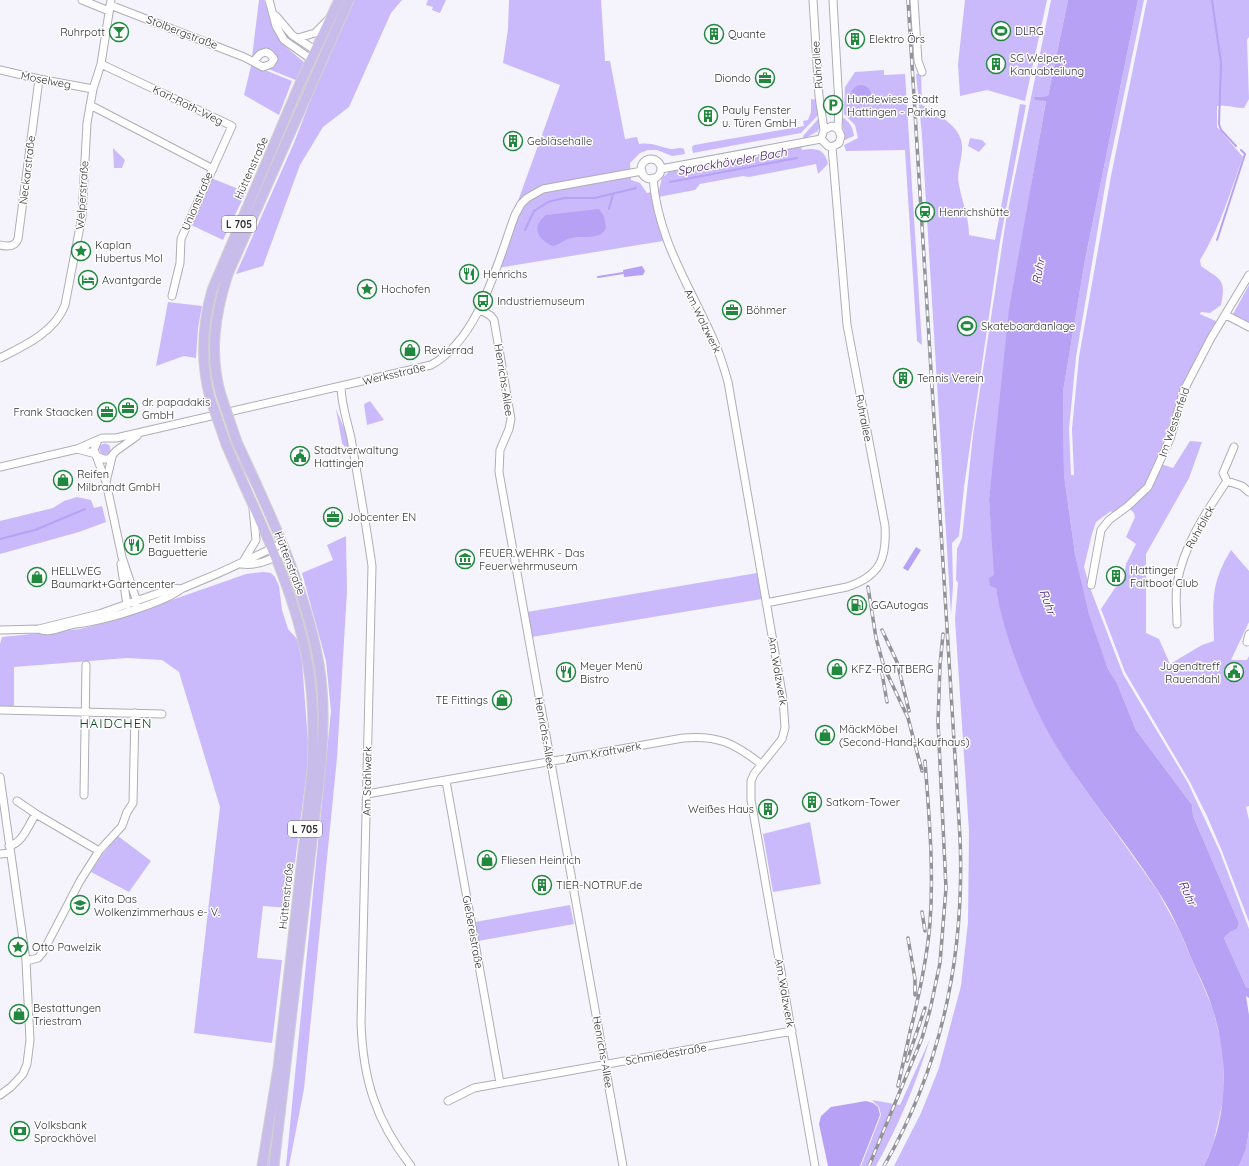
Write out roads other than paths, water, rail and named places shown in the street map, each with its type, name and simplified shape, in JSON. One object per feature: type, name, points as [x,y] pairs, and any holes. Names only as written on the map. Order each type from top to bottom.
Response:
[{"type":"main road","name":"L 705","points":[[313,54],[339,0]]},
{"type":"main road","name":"L 705","points":[[322,60],[349,0]]},
{"type":"main road","points":[[313,54],[322,60]]},
{"type":"main road","name":"Hüttenstraße","points":[[262,1166],[278,1068],[313,744],[312,706],[308,660],[299,623],[274,553],[226,444],[210,398],[203,350],[206,313],[221,265],[313,54]]},
{"type":"main road","name":"Hüttenstraße","points":[[274,1166],[320,773],[324,716],[319,663],[304,607],[283,547],[237,442],[221,395],[214,350],[215,322],[220,297],[238,250],[322,60]]},
{"type":"main road","name":"L 705","points":[[257,1166],[268,1126]]},
{"type":"street","name":"Stolbergstraße","points":[[82,0],[110,5],[254,61]]},
{"type":"street","points":[[269,0],[276,26],[284,40],[313,54]]},
{"type":"street","name":"Ruhrallee","points":[[813,0],[819,96],[824,130],[821,139]]},
{"type":"street","name":"Ruhrallee","points":[[766,603],[847,587],[860,583],[874,573],[879,566],[886,545],[885,526],[847,325],[832,146],[841,140],[838,129],[839,104],[833,0]]},
{"type":"street","points":[[914,0],[918,61],[922,72]]},
{"type":"street","name":"Welperstraße","points":[[0,358],[46,330],[60,316],[66,305],[82,216],[87,123],[93,89],[101,64],[110,5]]},
{"type":"street","points":[[273,12],[286,29],[298,38],[313,54]]},
{"type":"street","points":[[298,38],[315,33],[331,17]]},
{"type":"street","name":"Karl-Roth-Weg","points":[[101,64],[232,126],[213,169]]},
{"type":"street","name":"Moselweg","points":[[0,70],[38,79],[93,89]]},
{"type":"street","name":"Neckarstraße","points":[[0,246],[11,246],[17,243],[18,239],[38,79]]},
{"type":"street","name":"Unionstraße","points":[[90,105],[213,169],[181,239],[180,263],[172,296]]},
{"type":"street","points":[[824,130],[832,126],[838,129]]},
{"type":"street","points":[[661,169],[690,162],[821,139],[825,145],[832,146]]},
{"type":"street","points":[[650,159],[659,163],[661,169],[659,175],[653,178],[646,177],[642,171],[643,164],[650,159]]},
{"type":"street","name":"Werksstraße","points":[[0,467],[77,449],[104,438],[109,439],[142,432],[424,367],[439,360],[458,344],[479,309],[515,215],[521,204],[527,198],[533,193],[549,187],[642,171]]},
{"type":"street","name":"Am Walzwerk","points":[[653,178],[660,217],[670,250],[676,266],[714,341],[728,382],[786,717],[782,739],[761,764],[751,781],[751,800],[815,1166]]},
{"type":"street","name":"Im Westenfeld","points":[[1091,585],[1102,528],[1148,487],[1170,439],[1184,390],[1249,276]]},
{"type":"street","name":"Henrichs-Allee","points":[[479,309],[491,316],[494,320],[510,412],[509,429],[500,450],[499,472],[624,1166]]},
{"type":"street","points":[[1226,315],[1249,327]]},
{"type":"street","name":"Am Stahlwerk","points":[[341,386],[341,398],[349,427],[372,566],[360,1023],[362,1051],[368,1087],[376,1110],[395,1145],[411,1166]]},
{"type":"street","name":"Werksstraße","points":[[77,449],[106,459],[142,432]]},
{"type":"street","points":[[106,482],[114,454],[115,444],[109,439]]},
{"type":"street","points":[[98,440],[94,446],[96,455],[106,482],[122,557],[136,605]]},
{"type":"street","points":[[1234,446],[1224,470],[1224,478],[1227,481],[1248,489]]},
{"type":"street","name":"Ruhrblick","points":[[1177,624],[1177,587],[1183,561],[1208,511],[1227,481]]},
{"type":"street","points":[[39,629],[42,631],[90,622],[136,605],[173,588],[182,589],[241,564],[251,551],[256,540],[253,506]]},
{"type":"street","points":[[241,564],[251,566],[283,547]]},
{"type":"street","points":[[122,557],[121,569],[127,605]]},
{"type":"street","points":[[0,631],[39,629],[99,614],[127,605],[136,605]]},
{"type":"street","points":[[1248,642],[1249,634]]},
{"type":"street","points":[[84,795],[86,665]]},
{"type":"street","points":[[0,710],[162,714]]},
{"type":"street","points":[[26,961],[38,958],[43,952],[80,881],[99,851],[122,826],[127,812],[133,803],[135,713]]},
{"type":"street","name":"Zum Kraftwerk","points":[[367,794],[693,737],[709,737],[725,741],[740,748],[761,764]]},
{"type":"street","points":[[0,777],[4,794],[9,849],[26,961],[29,1053],[25,1069],[17,1081],[0,1095]]},
{"type":"street","name":"Gießereistraße","points":[[446,781],[500,1083]]},
{"type":"street","points":[[17,801],[36,814],[99,851]]},
{"type":"street","points":[[0,854],[20,841],[36,814]]},
{"type":"street","name":"Schmiedestraße","points":[[448,1101],[474,1088],[792,1031]]},
{"type":"water","name":"Ruhr","points":[[1068,0],[1138,0],[1085,260],[1063,392],[1064,475],[1075,554],[1089,615],[1108,669],[1117,683],[1136,730],[1192,805],[1193,816],[1239,923],[1237,929],[1230,932],[1224,938],[1246,987],[1249,988],[1249,998],[1246,996],[1249,1015],[1249,1131],[1246,1149],[1239,1166],[1204,1166],[1218,1128],[1224,1089],[1222,1049],[1213,1010],[1206,991],[1167,905],[1144,870],[1079,781],[1045,727],[1011,648],[996,588],[990,586],[989,578],[994,575],[989,500],[1009,309],[1046,101],[1035,100],[1034,97],[1048,96]]},
{"type":"water","points":[[861,85],[868,88],[871,95],[868,102],[861,105],[854,102],[851,95],[854,88]]},
{"type":"water","points":[[599,209],[604,216],[606,228],[600,235],[591,237],[576,237],[552,246],[540,236],[538,232],[538,224],[546,215]]},
{"type":"water","points":[[642,266],[645,271],[643,275],[624,277],[623,270]]},
{"type":"water","points":[[916,547],[921,550],[908,571],[903,568]]},
{"type":"water","points":[[866,1101],[873,1103],[878,1107],[880,1115],[860,1166],[828,1166],[819,1124],[821,1116],[831,1107]]},
{"type":"waterway","points":[[1212,0],[1221,63],[1219,124],[1221,130],[1236,146]]},
{"type":"waterway","points":[[1217,240],[1245,154],[1241,150]]},
{"type":"waterway","name":"Sprockhöveler Bach","points":[[670,182],[797,158]]},
{"type":"waterway","name":"Sprockhöveler Bach","points":[[525,230],[534,211],[548,202],[564,198],[595,198],[636,188]]},
{"type":"waterway","points":[[609,209],[613,194]]},
{"type":"waterway","points":[[598,277],[623,273]]},
{"type":"waterway","name":"Sprockhöveler Bach","points":[[0,539],[35,530],[85,509]]},
{"type":"railway","points":[[884,1166],[904,1128],[921,1089],[935,1049],[946,1008],[953,966],[961,880],[960,837],[908,0]]},
{"type":"railway","points":[[868,587],[876,638],[884,667],[908,718],[922,771]]},
{"type":"railway","points":[[882,630],[897,662],[909,711]]},
{"type":"railway","points":[[869,1166],[922,1038],[930,1010],[940,963],[946,888],[938,722],[940,665],[943,634]]},
{"type":"railway","points":[[882,673],[887,702]]},
{"type":"railway","points":[[911,1029],[925,963],[930,923],[930,842],[925,761]]},
{"type":"railway","points":[[922,912],[925,931]]},
{"type":"railway","points":[[908,938],[915,979],[915,995]]},
{"type":"railway","points":[[907,1061],[925,1008]]},
{"type":"railway","points":[[898,1086],[912,1023]]},
{"type":"place","name":"DLRG","points":[[1001,31]]},
{"type":"place","name":"Ruhrpott","points":[[119,32]]},
{"type":"place","name":"Quante","points":[[714,34]]},
{"type":"place","name":"Elektro Örs","points":[[855,39]]},
{"type":"place","name":"SG Welper, Kanuabteilung","points":[[996,64]]},
{"type":"place","name":"Diondo","points":[[765,78]]},
{"type":"place","name":"Hundewiese Stadt Hattingen - Parking","points":[[833,105]]},
{"type":"place","name":"Pauly Fenster u. Türen GmbH","points":[[708,116]]},
{"type":"place","name":"Gebläsehalle","points":[[513,141]]},
{"type":"place","name":"Henrichshütte","points":[[925,212]]},
{"type":"place","name":"Kaplan Hubertus Mol","points":[[81,251]]},
{"type":"place","name":"Henrichs","points":[[469,274]]},
{"type":"place","name":"Avantgarde","points":[[88,280]]},
{"type":"place","name":"Hochofen","points":[[367,289]]},
{"type":"place","name":"Industriemuseum","points":[[483,301]]},
{"type":"place","name":"Böhmer","points":[[732,310]]},
{"type":"place","name":"Skateboardanlage","points":[[967,326]]},
{"type":"place","name":"Revierrad","points":[[410,350]]},
{"type":"place","name":"Tennis Verein","points":[[903,378]]},
{"type":"place","name":"dr. papadakis GmbH","points":[[128,408]]},
{"type":"place","name":"Frank Staacken","points":[[107,412]]},
{"type":"place","name":"Stadtverwaltung Hattingen","points":[[300,456]]},
{"type":"place","name":"Reifen Milbrandt GmbH","points":[[63,480]]},
{"type":"place","name":"Jobcenter EN","points":[[333,517]]},
{"type":"place","name":"Petit Imbiss Baguetterie","points":[[134,545]]},
{"type":"place","name":"FEUER.WEHRK - Das Feuerwehrmuseum","points":[[465,559]]},
{"type":"place","name":"Hattinger Faltboot Club","points":[[1116,576]]},
{"type":"place","name":"HELLWEG Baumarkt+Gartencenter","points":[[37,577]]},
{"type":"place","name":"GGAutogas","points":[[857,605]]},
{"type":"place","name":"KFZ-ROTTBERG","points":[[837,669]]},
{"type":"place","name":"Meyer Menü Bistro","points":[[566,672]]},
{"type":"place","name":"Jugendtreff Rauendahl","points":[[1234,672]]},
{"type":"place","name":"TE Fittings","points":[[502,700]]},
{"type":"place","name":"MäckMöbel (Second-Hand-Kaufhaus)","points":[[825,735]]},
{"type":"place","name":"Satkom-Tower","points":[[812,802]]},
{"type":"place","name":"Weißes Haus","points":[[768,809]]},
{"type":"place","name":"Fliesen Heinrich","points":[[487,860]]},
{"type":"place","name":"TIER-NOTRUF.de","points":[[542,885]]},
{"type":"place","name":"Kita Das Wolkenzimmerhaus e- V.","points":[[80,905]]},
{"type":"place","name":"Otto Pawelzik","points":[[18,947]]},
{"type":"place","name":"Bestattungen Triestram","points":[[19,1014]]},
{"type":"place","name":"Volksbank Sprockhövel","points":[[20,1131]]},
{"type":"district","name":"HAIDCHEN","points":[[116,723]]}]
